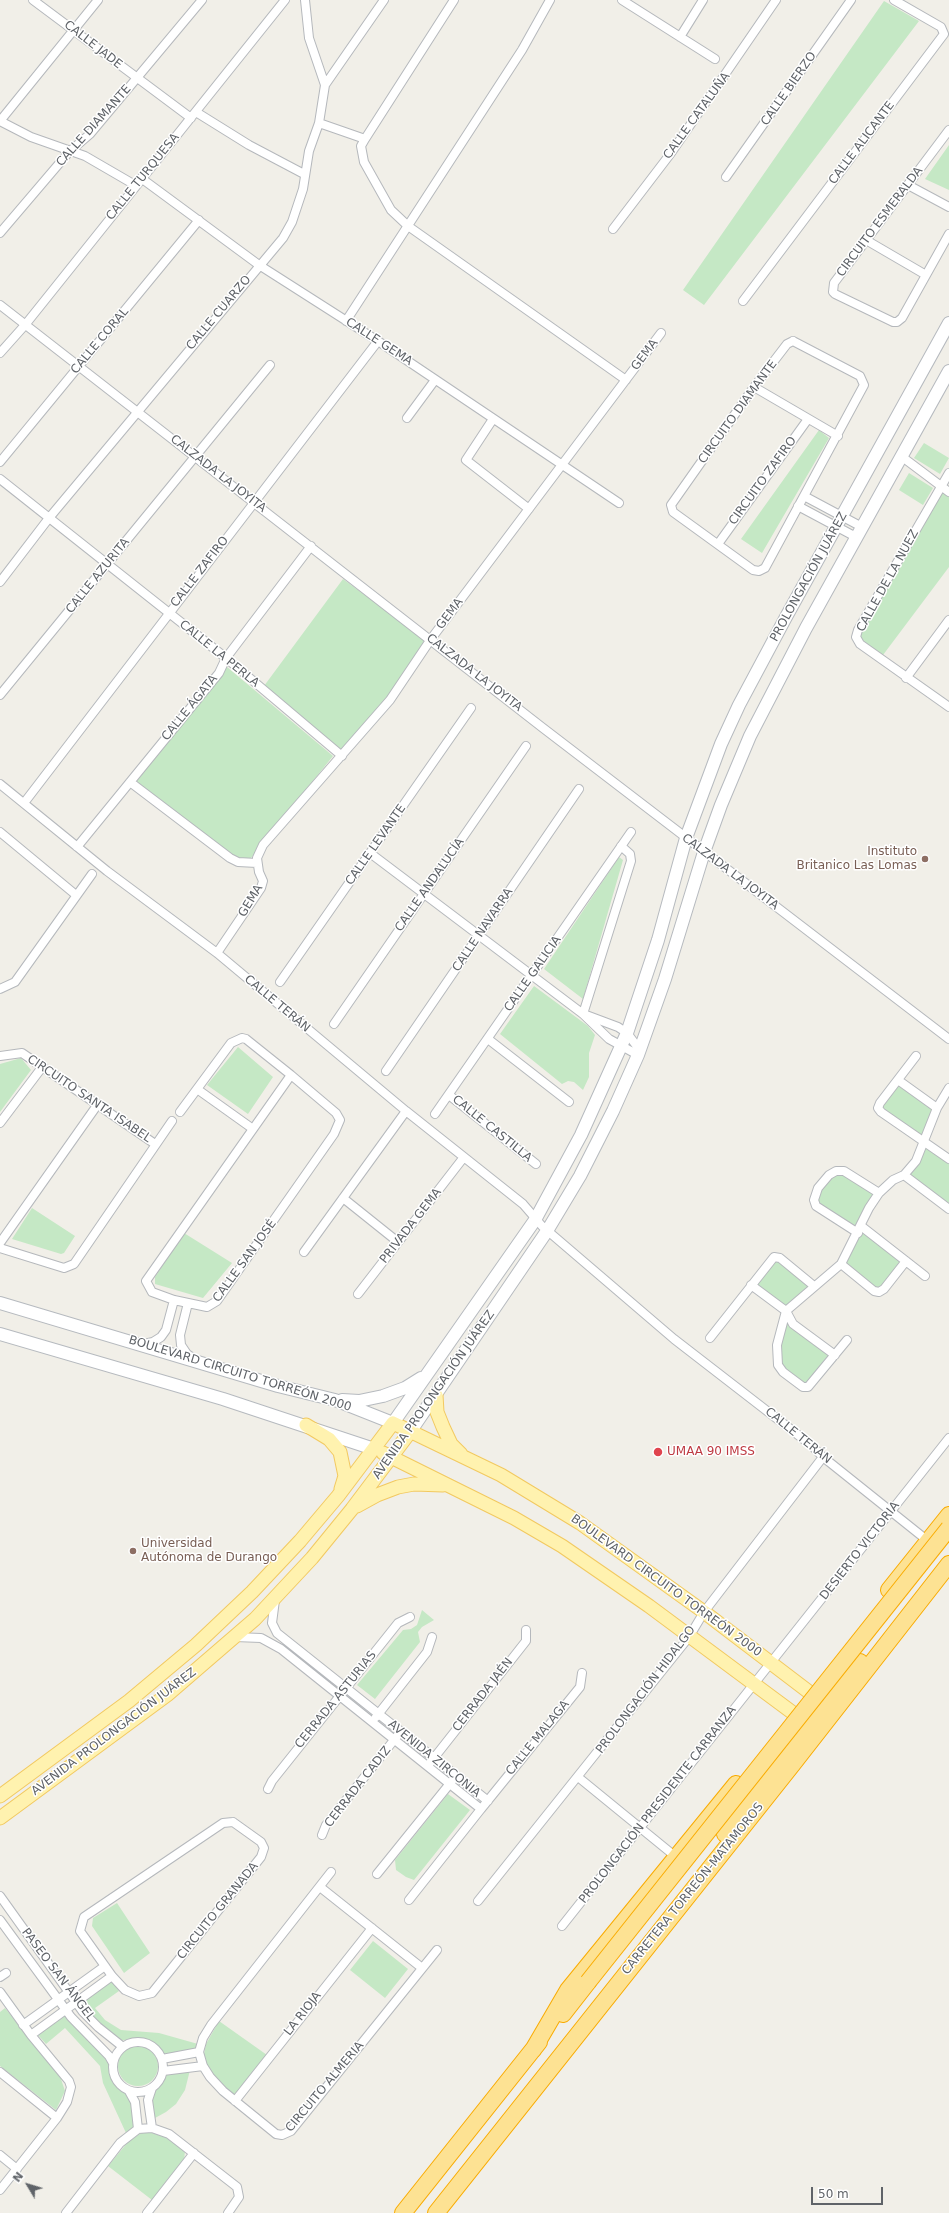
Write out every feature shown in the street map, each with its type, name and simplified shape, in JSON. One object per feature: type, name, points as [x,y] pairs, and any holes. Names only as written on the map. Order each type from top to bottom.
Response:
[{"type":"highway","points":[[533,2050],[568,1990],[770,1742],[949,1515]]},
{"type":"highway","points":[[403,2213],[949,1528]]},
{"type":"highway","points":[[643,1952],[667,1914],[740,1813],[844,1680],[926,1588],[946,1568]]},
{"type":"highway","name":"CARRETERA TORREÓN-MATAMOROS","points":[[436,2213],[946,1568]]},
{"type":"highway","points":[[826,1671],[829,1679],[832,1681],[836,1682],[844,1680]]},
{"type":"highway","points":[[807,1728],[813,1701],[809,1692]]},
{"type":"highway","points":[[793,1713],[803,1714],[827,1703]]},
{"type":"highway","points":[[770,1742],[781,1746],[783,1758]]},
{"type":"main road","points":[[436,1395],[437,1412],[451,1444],[466,1459]]},
{"type":"main road","name":"BOULEVARD CIRCUITO TORREÓN 2000","points":[[393,1423],[501,1475],[580,1523],[704,1612],[809,1692]]},
{"type":"main road","name":"AVENIDA PROLONGACIÓN JUÁREZ","points":[[0,1796],[129,1701],[196,1645],[252,1592],[300,1542],[338,1496],[393,1423]]},
{"type":"main road","points":[[306,1425],[329,1440],[340,1452],[345,1476],[338,1496]]},
{"type":"main road","name":"AVENIDA PROLONGACIÓN JUÁREZ","points":[[0,1818],[167,1695],[235,1636],[276,1597],[352,1509],[410,1432]]},
{"type":"main road","points":[[374,1449],[391,1456],[514,1518],[562,1546],[793,1713]]},
{"type":"main road","points":[[352,1509],[377,1495],[398,1487],[414,1484],[447,1485]]},
{"type":"main road","points":[[50,1759],[60,1775]]},
{"type":"street","name":"CALLE JADE","points":[[33,0],[136,78],[194,115],[304,174]]},
{"type":"street","points":[[0,121],[98,0]]},
{"type":"street","name":"CALLE DIAMANTE","points":[[0,233],[69,152],[90,134],[202,0]]},
{"type":"street","name":"CALLE TURQUESA","points":[[0,353],[25,324],[138,181],[194,115],[285,0]]},
{"type":"street","name":"CALLE CUARZO","points":[[0,582],[49,518],[283,238],[292,222],[303,189],[304,174],[319,123],[325,85],[309,38],[305,0]]},
{"type":"street","points":[[325,85],[384,0]]},
{"type":"street","points":[[454,0],[364,139],[362,146],[364,162],[391,210],[408,226],[626,380]]},
{"type":"street","points":[[346,321],[522,50],[550,0]]},
{"type":"street","points":[[680,37],[703,0]]},
{"type":"street","name":"CALLE CATALUÑA","points":[[613,229],[680,140],[776,0]]},
{"type":"street","name":"CALLE BIERZO","points":[[726,177],[851,0]]},
{"type":"street","name":"CALLE ALICANTE","points":[[743,301],[944,34],[941,27],[894,0]]},
{"type":"street","points":[[625,1],[715,59]]},
{"type":"street","name":"CALLE GEMA","points":[[0,121],[31,137],[99,163],[138,181],[199,220],[259,265],[378,341],[619,503]]},
{"type":"street","points":[[319,123],[364,139]]},
{"type":"street","name":"CIRCUITO ESMERALDA","points":[[949,130],[834,283],[832,288],[835,294],[894,322],[897,322],[902,318],[949,234]]},
{"type":"street","points":[[908,185],[949,207]]},
{"type":"street","name":"CALLE CORAL","points":[[0,462],[199,220]]},
{"type":"street","points":[[866,240],[926,276]]},
{"type":"street","name":"CALZADA LA JOYITA","points":[[0,305],[704,852],[949,1039]]},
{"type":"street","name":"PROLONGACIÓN JUÁREZ","points":[[686,838],[704,786],[739,705],[949,323]]},
{"type":"street","name":"GEMA","points":[[217,954],[261,888],[263,881],[257,863],[257,854],[263,845],[390,700],[431,639],[661,333]]},
{"type":"street","name":"CIRCUITO DIAMANTE","points":[[793,340],[860,376],[864,382],[863,389],[838,436],[762,570],[753,570],[673,512],[671,505],[786,344],[793,340]]},
{"type":"street","name":"CALLE ZAFIRO","points":[[24,803],[168,613],[378,341]]},
{"type":"street","name":"CALLE AZURITA","points":[[0,695],[270,365]]},
{"type":"street","name":"PROLONGACIÓN JUÁREZ","points":[[704,852],[726,791],[750,736],[802,634],[949,371]]},
{"type":"street","points":[[407,418],[435,380]]},
{"type":"street","points":[[754,388],[838,436]]},
{"type":"street","name":"CIRCUITO ZAFIRO","points":[[718,544],[808,418]]},
{"type":"street","points":[[493,419],[466,460],[529,509]]},
{"type":"street","points":[[901,456],[949,492]]},
{"type":"street","name":"CALLE DE LA NUEZ","points":[[949,473],[857,634],[860,644],[949,708]]},
{"type":"street","name":"CALLE LA PERLA","points":[[0,479],[226,658],[342,756]]},
{"type":"street","points":[[804,496],[840,522]]},
{"type":"street","points":[[798,506],[840,522],[859,532]]},
{"type":"street","name":"CALLE ÁGATA","points":[[78,847],[220,673],[226,658],[311,546]]},
{"type":"street","points":[[906,678],[949,620]]},
{"type":"street","name":"CALLE LEVANTE","points":[[280,982],[471,708]]},
{"type":"street","name":"CALLE ANDALUCÍA","points":[[334,1024],[526,746]]},
{"type":"street","points":[[130,782],[230,858],[238,862],[257,863]]},
{"type":"street","name":"CALLE TERÁN","points":[[0,784],[78,847],[217,954],[406,1111],[523,1204],[535,1220],[547,1231],[667,1332],[811,1445],[823,1457],[928,1541]]},
{"type":"street","name":"CALLE NAVARRA","points":[[386,1070],[579,789]]},
{"type":"street","points":[[0,832],[76,895]]},
{"type":"street","name":"CALLE GALICIA","points":[[435,1114],[631,832]]},
{"type":"street","name":"AVENIDA PROLONGACIÓN JUÁREZ","points":[[393,1423],[535,1220],[581,1135],[627,1033],[658,940],[686,838]]},
{"type":"street","points":[[583,1014],[631,861],[630,854],[621,846]]},
{"type":"street","points":[[370,852],[583,1014],[609,1039],[622,1047],[638,1052]]},
{"type":"street","name":"AVENIDA PROLONGACIÓN JUÁREZ","points":[[410,1432],[547,1231],[590,1156],[613,1111],[638,1052],[665,979],[704,852]]},
{"type":"street","points":[[0,989],[15,982],[92,874]]},
{"type":"street","points":[[583,1014],[612,1024],[627,1033],[638,1052]]},
{"type":"street","name":"CALLE SAN JOSÉ","points":[[197,1089],[231,1043],[238,1038],[246,1039],[291,1075],[336,1113],[340,1120],[339,1126],[217,1301],[207,1307],[174,1300],[152,1292],[146,1281],[291,1075]]},
{"type":"street","points":[[488,1039],[569,1102]]},
{"type":"street","name":"CIRCUITO SANTA ISABEL","points":[[0,1056],[22,1053],[155,1144]]},
{"type":"street","points":[[916,1056],[880,1103],[878,1108],[881,1112],[949,1159]]},
{"type":"street","points":[[0,1123],[43,1066]]},
{"type":"street","points":[[898,1080],[937,1108]]},
{"type":"street","points":[[847,1340],[810,1386],[805,1388],[783,1372],[776,1360],[777,1346],[786,1312],[840,1264],[860,1230],[869,1208],[878,1193],[904,1174],[920,1155],[937,1108],[949,1088]]},
{"type":"street","points":[[180,1112],[197,1089],[253,1129]]},
{"type":"street","name":"CALLE CASTILLA","points":[[449,1095],[536,1164]]},
{"type":"street","points":[[0,1243],[98,1104]]},
{"type":"street","points":[[304,1252],[406,1111]]},
{"type":"street","name":"CIRCUITO SANTA ISABEL","points":[[0,1248],[64,1268],[74,1264],[172,1121]]},
{"type":"street","name":"PRIVADA GEMA","points":[[358,1294],[464,1157]]},
{"type":"street","points":[[878,1193],[844,1171],[836,1171],[829,1175],[818,1188],[814,1200],[816,1206],[860,1230],[906,1261],[925,1276]]},
{"type":"street","points":[[904,1174],[948,1207]]},
{"type":"street","points":[[343,1198],[398,1242]]},
{"type":"street","points":[[710,1338],[771,1259],[780,1258],[814,1286]]},
{"type":"street","points":[[840,1264],[874,1291],[879,1292],[884,1290],[906,1261]]},
{"type":"street","points":[[751,1285],[786,1312],[793,1324],[835,1355]]},
{"type":"street","points":[[144,1344],[157,1340],[166,1330],[174,1300]]},
{"type":"street","name":"BOULEVARD CIRCUITO TORREÓN 2000","points":[[0,1303],[144,1344],[278,1386],[335,1400],[393,1423]]},
{"type":"street","points":[[188,1303],[180,1334],[184,1349],[196,1360]]},
{"type":"street","points":[[0,1334],[223,1399],[306,1425],[374,1449]]},
{"type":"street","points":[[335,1400],[359,1400],[383,1396],[405,1388],[426,1375]]},
{"type":"street","name":"DESIERTO VICTORIA","points":[[754,1684],[949,1438]]},
{"type":"street","name":"PROLONGACIÓN HIDALGO","points":[[478,1901],[689,1637],[704,1612],[823,1457]]},
{"type":"street","name":"AVENIDA ZIRCONIA","points":[[235,1636],[256,1638],[270,1642],[340,1696],[481,1810],[488,1801],[276,1633],[271,1616],[276,1597]]},
{"type":"street","name":"CERRADA ASTURIAS","points":[[268,1789],[272,1781],[398,1623],[410,1617]]},
{"type":"street","name":"CERRADA JAÉN","points":[[427,1766],[526,1641],[526,1630]]},
{"type":"street","points":[[372,1722],[427,1652],[432,1637]]},
{"type":"street","name":"CALLE MALAGA","points":[[488,1801],[580,1687],[582,1673]]},
{"type":"street","name":"PROLONGACIÓN PRESIDENTE CARRANZA","points":[[562,1926],[754,1684]]},
{"type":"street","name":"CERRADA CADIZ","points":[[322,1834],[326,1825],[400,1732]]},
{"type":"street","points":[[378,1874],[456,1776]]},
{"type":"street","points":[[578,1777],[676,1857]]},
{"type":"street","points":[[409,1900],[481,1810]]},
{"type":"street","name":"CIRCUITO GRANADA","points":[[233,1822],[238,1824],[261,1842],[264,1848],[261,1857],[152,1993],[144,1996],[134,1995],[122,1987],[112,1976],[80,1931],[84,1917],[223,1823],[233,1822]]},
{"type":"street","points":[[162,2059],[199,2052],[203,2038],[210,2025],[331,1872]]},
{"type":"street","points":[[320,1887],[422,1968]]},
{"type":"street","name":"PASEO SAN ÁNGEL","points":[[0,1896],[76,2003],[98,2027],[123,2047]]},
{"type":"street","name":"PASEO SAN ÁNGEL","points":[[0,1920],[58,2000],[113,2063]]},
{"type":"street","name":"LA RIOJA","points":[[235,2101],[372,1928]]},
{"type":"street","name":"CIRCUITO ALMERIA","points":[[199,2052],[203,2066],[210,2077],[235,2101],[276,2134],[286,2135],[437,1950]]},
{"type":"street","points":[[23,2025],[105,1966]]},
{"type":"street","points":[[31,2036],[112,1976]]},
{"type":"street","points":[[0,1992],[31,2036],[68,2081],[71,2088],[67,2102],[57,2118],[0,2190]]},
{"type":"street","points":[[138,2129],[135,2102],[129,2091],[116,2080],[113,2063],[116,2054],[123,2047],[134,2042],[146,2043],[156,2049],[162,2059],[163,2071],[161,2078],[152,2088],[148,2100],[152,2128]]},
{"type":"street","points":[[163,2071],[203,2066]]},
{"type":"street","points":[[0,2072],[57,2118]]},
{"type":"street","points":[[129,2091],[141,2092],[152,2088]]},
{"type":"street","points":[[66,2213],[120,2143],[138,2129],[152,2128],[169,2134],[238,2187],[239,2197],[228,2213]]},
{"type":"street","points":[[147,2213],[194,2153]]},
{"type":"street","points":[[0,2155],[17,2169]]},
{"type":"green space","points":[[884,1],[919,21],[704,305],[683,290]]},
{"type":"green space","points":[[949,145],[949,190],[925,179]]},
{"type":"green space","points":[[819,430],[829,438],[762,553],[741,539]]},
{"type":"green space","points":[[924,443],[949,458],[940,474],[914,458]]},
{"type":"green space","points":[[909,473],[933,488],[923,505],[899,490]]},
{"type":"green space","points":[[943,492],[949,496],[949,567],[883,655],[861,640],[861,630]]},
{"type":"green space","points":[[343,579],[426,640],[388,699],[342,751],[264,686]]},
{"type":"green space","points":[[227,667],[333,756],[251,858],[238,858],[226,853],[135,783]]},
{"type":"green space","points":[[619,857],[623,860],[583,999],[544,969]]},
{"type":"green space","points":[[534,986],[588,1026],[595,1035],[589,1053],[589,1077],[583,1090],[574,1082],[568,1081],[562,1084],[500,1034]]},
{"type":"green space","points":[[238,1047],[273,1077],[248,1114],[207,1085]]},
{"type":"green space","points":[[21,1058],[31,1070],[0,1112],[0,1064]]},
{"type":"green space","points":[[897,1082],[935,1109],[923,1139],[881,1110],[881,1103]]},
{"type":"green space","points":[[926,1144],[949,1160],[949,1202],[947,1205],[906,1175],[922,1157]]},
{"type":"green space","points":[[844,1174],[876,1194],[857,1231],[818,1205],[816,1201],[820,1190],[830,1176]]},
{"type":"green space","points":[[32,1208],[75,1236],[64,1253],[61,1254],[12,1239]]},
{"type":"green space","points":[[862,1230],[903,1262],[879,1290],[843,1264]]},
{"type":"green space","points":[[184,1233],[232,1263],[203,1298],[155,1284],[155,1277]]},
{"type":"green space","points":[[776,1259],[812,1286],[786,1309],[753,1285]]},
{"type":"green space","points":[[787,1319],[832,1355],[806,1386],[783,1370],[779,1345]]},
{"type":"green space","points":[[422,1610],[434,1620],[422,1627],[418,1632],[420,1642],[375,1699],[357,1685],[403,1630],[411,1629],[417,1625]]},
{"type":"green space","points":[[448,1794],[470,1810],[414,1880],[406,1877],[396,1870],[395,1860]]},
{"type":"green space","points":[[117,1903],[150,1953],[124,1973],[92,1926],[93,1918]]},
{"type":"green space","points":[[373,1941],[408,1969],[385,1998],[350,1970]]},
{"type":"green space","points":[[112,1980],[119,1991],[95,2008],[105,2020],[121,2030],[159,2033],[198,2044],[197,2050],[164,2054],[157,2046],[145,2040],[119,2040],[105,2031],[79,2003]]},
{"type":"green space","points":[[5,2008],[60,2076],[65,2091],[56,2110],[0,2066],[0,2012]]},
{"type":"green space","points":[[65,2013],[110,2062],[113,2079],[119,2088],[128,2093],[132,2099],[136,2128],[126,2133],[103,2083],[100,2066],[65,2028],[46,2044],[38,2035]]},
{"type":"green space","points":[[219,2021],[267,2055],[234,2096],[219,2083],[206,2066],[204,2054],[206,2044]]},
{"type":"green space","points":[[138,2046],[146,2048],[152,2052],[156,2058],[158,2066],[156,2074],[152,2080],[146,2084],[138,2086],[130,2084],[124,2080],[120,2074],[118,2066],[120,2058],[124,2052],[130,2048]]},
{"type":"green space","points":[[190,2070],[185,2090],[176,2104],[155,2118],[150,2103],[151,2095],[159,2086],[166,2073]]},
{"type":"green space","points":[[141,2133],[152,2133],[168,2138],[185,2151],[184,2161],[152,2200],[108,2166],[128,2142]]},
{"type":"place","name":"Instituto Britanico Las Lomas","points":[[925,859]]},
{"type":"place","name":"UMAA 90 IMSS","points":[[658,1452]]},
{"type":"place","name":"Universidad Autónoma de Durango","points":[[133,1551]]}]
